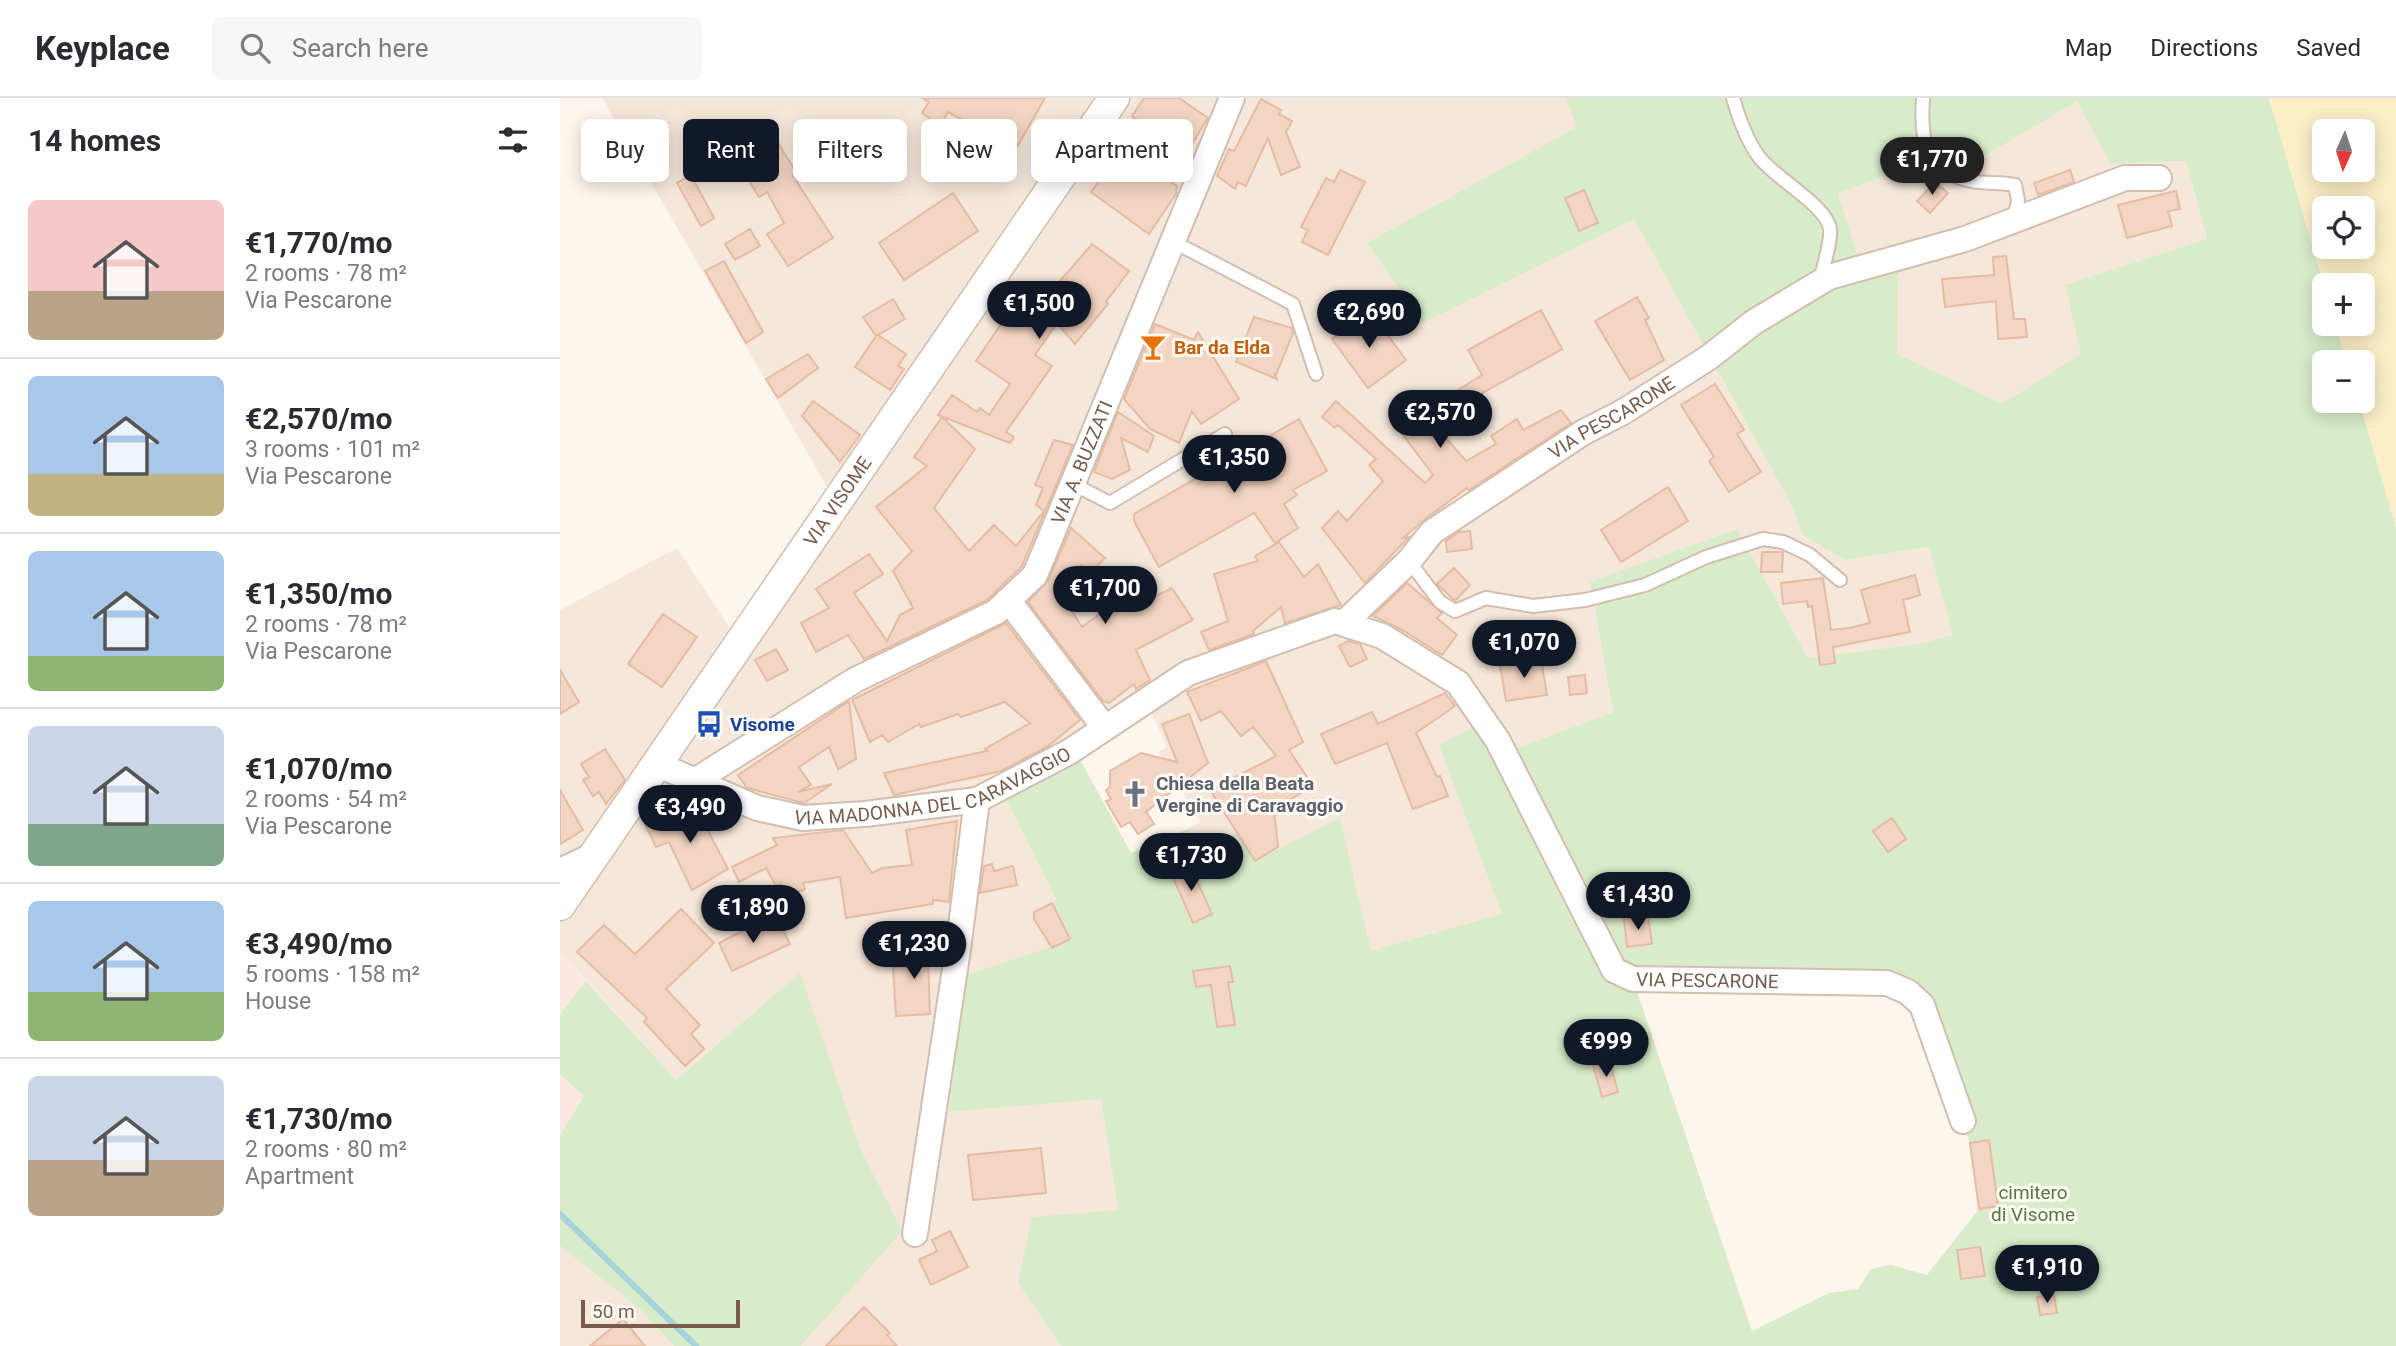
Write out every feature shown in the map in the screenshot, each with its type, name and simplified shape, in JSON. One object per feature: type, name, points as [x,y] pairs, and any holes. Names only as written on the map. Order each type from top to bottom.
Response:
[{"type":"street","name":"VIA VISOME","points":[[560,905],[659,765],[1114,98]]},
{"type":"street","name":"VIA A. BUZZATI","points":[[696,780],[855,680],[996,612],[1035,575],[1232,98]]},
{"type":"street","name":"VIA PESCARONE","points":[[1963,1121],[1922,1005],[1898,987],[1887,983],[1633,979],[1614,970],[1498,741],[1458,683],[1381,636],[1344,623],[1409,561],[1432,531],[1584,432],[1623,412],[1698,365],[1754,322],[1819,283],[1863,266],[1965,239],[2125,178],[2159,178]]},
{"type":"street","points":[[1008,600],[1112,722],[1201,667],[1335,621],[1344,623]]},
{"type":"street","name":"VIA MADONNA DEL CARAVAGGIO","points":[[659,765],[757,808],[803,818],[865,814],[977,800],[1069,752],[1112,722]]},
{"type":"street","points":[[915,1234],[958,949],[977,800]]},
{"type":"street","points":[[560,872],[594,855]]},
{"type":"lane","points":[[1733,98],[1742,129],[1760,157],[1787,185],[1817,205],[1830,229],[1819,283]]},
{"type":"lane","points":[[1923,98],[1921,129],[1931,162],[1951,175],[1973,182],[2015,185],[2018,200],[2014,221]]},
{"type":"lane","points":[[1172,241],[1293,304],[1316,374]]},
{"type":"lane","points":[[1073,484],[1110,503],[1225,434]]},
{"type":"lane","points":[[1409,561],[1440,602],[1455,611],[1486,598],[1534,606],[1585,600],[1645,585],[1706,557],[1763,539],[1783,542],[1810,555],[1840,580]]},
{"type":"shaded area","points":[[602,98],[1566,98],[1578,127],[1367,243],[1423,323],[1634,219],[1793,508],[1803,536],[1845,560],[1930,547],[1953,635],[1918,644],[1808,658],[1736,529],[1590,583],[1613,712],[1509,751],[1439,745],[1503,914],[1371,952],[1340,819],[1255,861],[1237,833],[1197,849],[1188,829],[1201,822],[1158,752],[1167,747],[1148,705],[1003,793],[1057,901],[1052,903],[1052,948],[949,1112],[1101,1098],[1118,1210],[1018,1283],[1061,1346],[801,1346],[901,1230],[860,1148],[799,974],[676,1080],[560,951],[560,610],[677,548],[732,631],[829,490],[651,182],[669,182],[669,119],[614,119]]},
{"type":"shaded area","points":[[2077,100],[2112,164],[2186,161],[2207,239],[2066,285],[2081,354],[2002,405],[1896,354],[1898,266],[1863,275],[1838,193],[1941,157],[1969,165]]},
{"type":"shaded area","points":[[560,951],[586,981],[560,1014]]},
{"type":"shaded area","points":[[560,1075],[584,1096],[560,1135]]},
{"type":"shaded area","points":[[560,1246],[640,1309],[674,1346],[560,1346]]},
{"type":"green space","name":"cimitero di Visome","points":[[1566,98],[2269,98],[2312,244],[2312,259],[2316,259],[2320,273],[2312,273],[2312,336],[2339,336],[2344,350],[2312,350],[2312,413],[2363,413],[2396,527],[2396,1346],[1061,1346],[1018,1283],[1032,1217],[1118,1210],[1101,1099],[949,1112],[964,976],[1051,947],[1031,913],[1057,901],[1003,793],[1075,750],[1131,853],[1188,829],[1197,848],[1237,833],[1255,861],[1340,818],[1371,951],[1502,914],[1439,745],[1492,718],[1509,751],[1613,712],[1590,582],[1737,529],[1808,658],[1918,644],[1953,635],[1929,547],[1845,560],[1803,536],[1793,508],[1634,219],[1423,323],[1367,243],[1577,127]],"holes":[[[2077,101],[2111,164],[2186,161],[2207,239],[2065,285],[2081,354],[2002,404],[1897,354],[1898,266],[1863,274],[1838,193],[1941,157],[1969,165]],[[1633,980],[1908,992],[1970,1143],[1979,1209],[1927,1275],[1891,1265],[1871,1269],[1858,1289],[1829,1293],[1752,1331]]]},
{"type":"green space","points":[[800,973],[860,1148],[902,1231],[801,1346],[674,1346],[640,1309],[560,1246],[560,1135],[584,1096],[560,1075],[560,1014],[586,981],[676,1080]]},
{"type":"sand","points":[[2269,98],[2396,98],[2396,527],[2363,413],[2375,413],[2375,350],[2344,350],[2339,336],[2375,336],[2375,273],[2320,273],[2316,259],[2375,259],[2375,196],[2312,196],[2312,244]]},
{"type":"building","points":[[922,98],[1045,98],[1017,147],[1017,119],[961,119],[948,112],[944,119],[930,119],[922,113],[929,102]]},
{"type":"building","points":[[1144,98],[1179,98],[1208,118],[1193,142],[1193,119],[1136,119],[1132,116]]},
{"type":"building","points":[[1261,99],[1281,110],[1279,114],[1292,121],[1286,132],[1300,167],[1281,175],[1268,138],[1246,186],[1238,182],[1235,189],[1217,176],[1229,149],[1234,151]]},
{"type":"building","points":[[779,144],[793,167],[793,182],[797,182],[833,238],[788,266],[767,234],[784,223],[767,192],[759,197],[750,182],[779,182]]},
{"type":"building","points":[[1340,170],[1365,182],[1328,255],[1302,242],[1308,230],[1301,227],[1326,178],[1334,182]]},
{"type":"building","points":[[2070,170],[2074,182],[2038,195],[2034,183]]},
{"type":"building","points":[[683,180],[683,182],[695,182],[714,218],[701,226],[677,183]]},
{"type":"building","points":[[1098,182],[1171,182],[1177,186],[1176,194],[1149,234],[1091,192]]},
{"type":"building","points":[[1935,182],[1948,193],[1930,213],[1917,201]]},
{"type":"building","points":[[1584,190],[1598,223],[1579,231],[1565,198]]},
{"type":"building","points":[[2176,191],[2180,209],[2168,211],[2172,226],[2127,238],[2118,205]]},
{"type":"building","points":[[953,193],[978,231],[904,280],[879,243]]},
{"type":"building","points":[[750,229],[760,246],[735,260],[725,244]]},
{"type":"building","points":[[1092,244],[1129,271],[1106,302],[1108,304],[1075,344],[1057,323],[1035,355],[1052,366],[1006,432],[1014,437],[1010,443],[938,415],[952,395],[977,412],[980,408],[989,415],[1010,384],[976,361],[1014,305],[1037,321],[1065,284],[1060,281]]},
{"type":"building","points":[[2006,256],[2014,319],[2025,319],[2027,337],[1998,339],[1996,301],[1945,307],[1942,279],[1994,275],[1993,257]]},
{"type":"building","points":[[724,261],[763,332],[746,343],[705,271]]},
{"type":"building","points":[[1637,297],[1649,318],[1645,320],[1664,360],[1630,380],[1595,321]]},
{"type":"building","points":[[893,299],[905,319],[878,335],[906,354],[898,366],[904,369],[890,390],[855,367],[876,336],[863,317]]},
{"type":"building","points":[[1541,310],[1562,349],[1479,395],[1485,405],[1444,436],[1466,461],[1496,444],[1491,436],[1517,419],[1523,430],[1561,410],[1571,423],[1469,490],[1467,488],[1424,520],[1403,538],[1409,537],[1365,583],[1322,528],[1338,511],[1347,521],[1383,481],[1369,465],[1376,459],[1338,425],[1335,428],[1322,417],[1336,401],[1425,483],[1433,475],[1394,423],[1425,399],[1431,407],[1482,375],[1468,350]]},
{"type":"building","points":[[1370,311],[1406,360],[1368,388],[1332,339]]},
{"type":"building","points":[[1254,317],[1292,328],[1293,333],[1276,375],[1274,373],[1277,379],[1236,362]]},
{"type":"building","points":[[1155,324],[1194,340],[1198,332],[1239,399],[1201,424],[1192,411],[1179,443],[1150,429],[1124,399]]},
{"type":"building","points":[[808,354],[818,368],[778,398],[766,379]]},
{"type":"building","points":[[1715,384],[1744,430],[1737,434],[1761,472],[1729,492],[1709,461],[1714,457],[1681,405]]},
{"type":"building","points":[[813,401],[860,435],[840,462],[802,416]]},
{"type":"building","points":[[1118,412],[1154,436],[1148,452],[1121,438],[1130,470],[1112,479],[1094,472]]},
{"type":"building","points":[[942,417],[975,449],[934,508],[969,551],[994,525],[1016,546],[1044,511],[1036,505],[1043,488],[1035,485],[1054,440],[1073,445],[1022,566],[987,600],[864,659],[848,635],[816,652],[801,623],[829,608],[816,589],[869,554],[883,574],[854,593],[887,641],[900,615],[913,608],[893,571],[912,551],[876,507],[927,466],[914,457]]},
{"type":"building","points":[[1299,419],[1327,471],[1293,490],[1297,495],[1284,504],[1298,528],[1275,543],[1254,513],[1159,567],[1134,521],[1134,514]]},
{"type":"building","points":[[1668,487],[1688,521],[1621,562],[1601,530]]},
{"type":"building","points":[[1071,528],[1105,558],[1090,573],[1081,565],[1056,586],[1082,627],[1115,603],[1127,600],[1132,608],[1172,588],[1193,620],[1136,650],[1150,680],[1136,689],[1134,684],[1109,703],[1103,701],[1028,602],[1048,581]]},
{"type":"building","points":[[1470,531],[1472,549],[1447,552],[1446,541],[1459,532]]},
{"type":"building","points":[[1279,542],[1304,577],[1318,564],[1341,605],[1285,623],[1281,607],[1253,631],[1254,634],[1209,650],[1201,632],[1228,621],[1214,574],[1258,561],[1255,556]]},
{"type":"building","points":[[1762,552],[1783,552],[1782,572],[1761,572]]},
{"type":"building","points":[[1454,568],[1470,585],[1455,601],[1437,584]]},
{"type":"building","points":[[1915,575],[1920,595],[1903,600],[1910,632],[1833,647],[1835,663],[1820,665],[1812,606],[1808,607],[1807,601],[1783,604],[1781,583],[1823,578],[1831,630],[1849,628],[1870,623],[1861,590]]},
{"type":"building","points":[[1407,583],[1442,613],[1437,618],[1457,635],[1442,655],[1404,631],[1373,616]]},
{"type":"building","points":[[663,614],[697,637],[662,687],[628,664]]},
{"type":"building","points":[[1006,623],[1080,720],[1047,747],[1001,771],[894,795],[884,773],[987,751],[985,749],[1030,723],[1005,702],[961,717],[958,714],[921,727],[919,724],[888,742],[882,735],[870,742],[852,700]]},
{"type":"building","points":[[1348,641],[1360,644],[1367,659],[1350,667],[1339,646]]},
{"type":"building","points":[[776,649],[788,670],[767,681],[755,660]]},
{"type":"building","points":[[1541,659],[1547,695],[1506,701],[1500,665]]},
{"type":"building","points":[[1266,661],[1303,742],[1289,750],[1313,786],[1274,809],[1278,847],[1255,861],[1210,790],[1276,756],[1253,727],[1241,736],[1221,711],[1201,721],[1187,692]]},
{"type":"building","points":[[560,670],[579,702],[560,714]]},
{"type":"building","points":[[1585,675],[1587,693],[1570,695],[1568,677]]},
{"type":"building","points":[[1445,693],[1455,706],[1416,733],[1448,796],[1413,809],[1387,743],[1335,764],[1321,734],[1372,712],[1378,724]]},
{"type":"building","points":[[849,701],[856,759],[838,769],[829,747],[799,767],[811,785],[798,792],[832,784],[804,803],[747,788],[738,775]]},
{"type":"building","points":[[1189,714],[1208,763],[1146,812],[1154,824],[1138,834],[1130,822],[1121,827],[1106,801],[1111,799],[1106,790],[1110,787],[1110,771],[1141,753],[1177,762],[1162,724]]},
{"type":"building","points":[[605,749],[625,780],[606,804],[599,792],[593,796],[583,780],[589,777],[581,764]]},
{"type":"building","points":[[560,790],[583,830],[560,844]]},
{"type":"building","points":[[694,804],[728,869],[692,890],[669,842],[656,847],[646,826]]},
{"type":"building","points":[[1892,818],[1906,839],[1888,852],[1873,831]]},
{"type":"building","points":[[957,821],[949,902],[933,900],[933,904],[846,918],[840,877],[803,883],[805,889],[786,897],[781,884],[776,886],[766,868],[739,882],[732,867],[777,845],[773,838],[843,830],[872,873],[882,868],[912,865],[906,830]]},
{"type":"building","points":[[1189,863],[1212,914],[1193,923],[1170,871]]},
{"type":"building","points":[[992,864],[994,871],[1013,866],[1017,885],[980,893],[984,866]]},
{"type":"building","points":[[1052,903],[1070,939],[1052,948],[1034,919],[1034,912]]},
{"type":"building","points":[[681,909],[714,943],[666,989],[700,1025],[691,1034],[704,1049],[685,1066],[644,1022],[647,1018],[577,952],[604,925],[635,954]]},
{"type":"building","points":[[1648,916],[1652,944],[1627,947],[1624,919]]},
{"type":"building","points":[[779,922],[790,944],[732,971],[719,943],[758,923],[762,931]]},
{"type":"building","points":[[927,934],[930,1014],[896,1016],[893,967],[911,966],[911,937]]},
{"type":"building","points":[[1230,966],[1233,982],[1228,982],[1235,1025],[1217,1027],[1211,985],[1196,987],[1193,971]]},
{"type":"building","points":[[1609,1060],[1618,1092],[1602,1097],[1593,1065]]},
{"type":"building","points":[[1989,1140],[1998,1206],[1979,1209],[1970,1143]]},
{"type":"building","points":[[1041,1148],[1046,1193],[973,1200],[968,1155]]},
{"type":"building","points":[[950,1231],[968,1267],[931,1285],[919,1260],[937,1251],[932,1240]]},
{"type":"building","points":[[1980,1247],[1985,1276],[1961,1279],[1957,1250]]},
{"type":"building","points":[[2054,1295],[2057,1313],[2040,1315],[2037,1297]]},
{"type":"building","points":[[864,1307],[890,1333],[887,1335],[897,1346],[826,1346]]},
{"type":"building","points":[[623,1319],[645,1346],[590,1346]]},
{"type":"waterway","points":[[560,1214],[696,1346]]},
{"type":"place","name":"Bar da Elda","points":[[1153,347]]},
{"type":"place","name":"Visome","points":[[709,724]]},
{"type":"place","name":"Chiesa della Beata Vergine di Caravaggio","points":[[1135,794]]}]
